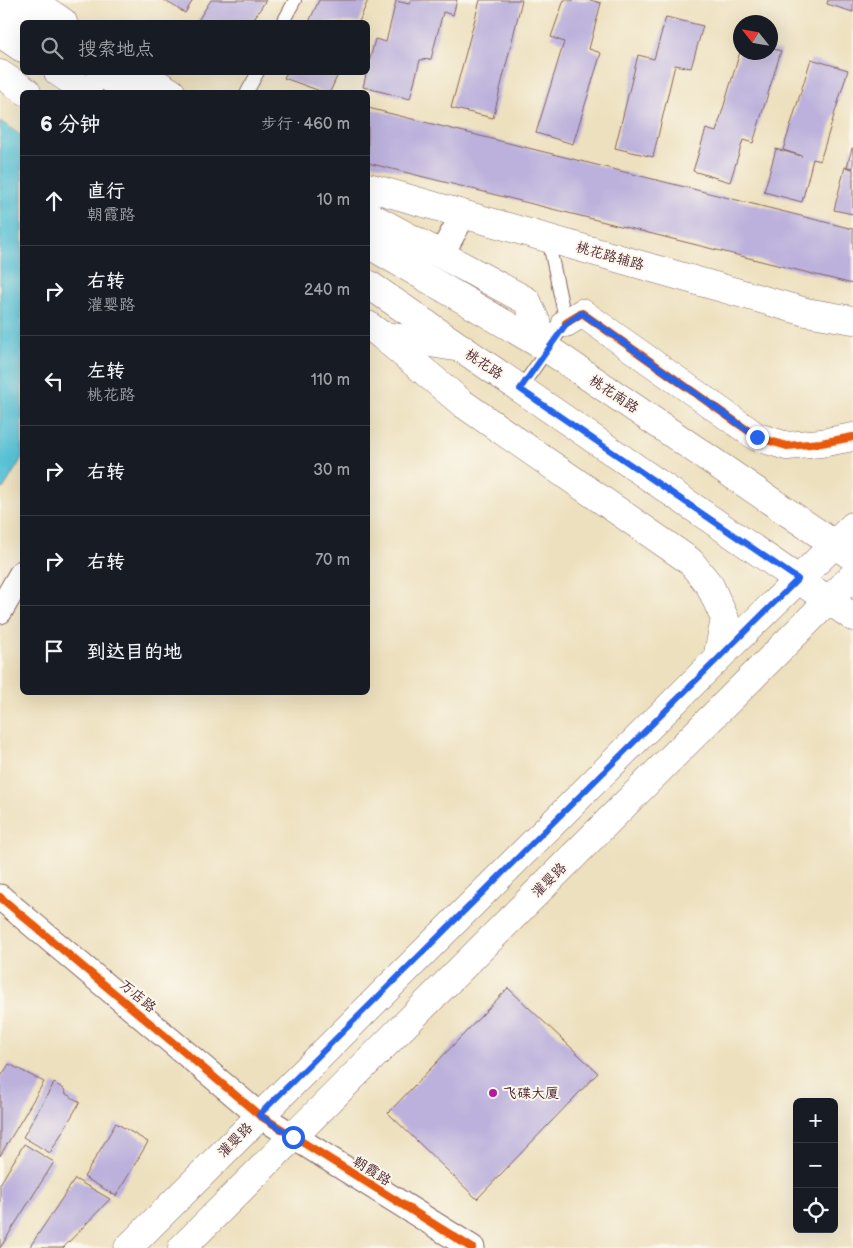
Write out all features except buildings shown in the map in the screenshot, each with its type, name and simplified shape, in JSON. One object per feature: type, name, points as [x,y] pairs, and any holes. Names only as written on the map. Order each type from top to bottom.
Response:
[{"type":"main road","points":[[8,0],[41,20]]},
{"type":"main road","points":[[31,0],[60,20]]},
{"type":"main road","points":[[0,3],[26,20]]},
{"type":"main road","points":[[0,33],[20,47]]},
{"type":"main road","points":[[0,74],[24,90]]},
{"type":"main road","points":[[62,75],[85,90]]},
{"type":"main road","points":[[105,75],[127,90]]},
{"type":"main road","points":[[132,75],[157,90]]},
{"type":"main road","points":[[142,75],[168,90]]},
{"type":"main road","name":"桃花路辅路","points":[[370,188],[806,312],[853,320]]},
{"type":"main road","points":[[370,216],[527,301],[548,349]]},
{"type":"main road","name":"桃花南路","points":[[370,245],[548,349],[847,542]]},
{"type":"main road","name":"桃花路","points":[[370,285],[798,579]]},
{"type":"main road","points":[[566,324],[582,313],[757,437],[788,446],[821,443],[853,437]]},
{"type":"main road","points":[[374,330],[461,348]]},
{"type":"main road","points":[[374,330],[462,403],[690,561],[710,586],[726,619],[717,659]]},
{"type":"main road","name":"灌婴路","points":[[128,1248],[259,1115],[798,579],[847,542]]},
{"type":"main road","name":"灌婴路","points":[[182,1248],[853,576]]},
{"type":"main road","points":[[798,579],[853,617]]},
{"type":"street","points":[[441,254],[464,214]]},
{"type":"street","points":[[0,611],[20,576]]},
{"type":"street","name":"万店路","points":[[0,897],[259,1115]]},
{"type":"street","name":"朝霞路","points":[[259,1115],[472,1248]]},
{"type":"lane","points":[[284,20],[295,0]]},
{"type":"lane","points":[[249,90],[256,75]]},
{"type":"lane","points":[[520,389],[566,324],[548,239]]},
{"type":"water","points":[[0,121],[20,135],[20,461],[3,489],[0,487]]},
{"type":"cycle path","points":[[566,323],[582,313],[757,437],[787,446],[821,443],[853,437]]},
{"type":"cycle path","points":[[0,897],[259,1115],[472,1248]]},
{"type":"place","name":"飞碟大厦","points":[[493,1093]]},
{"type":"route","points":[[293,1137],[259,1115],[798,579],[520,389],[566,324],[582,313],[757,437]]}]
